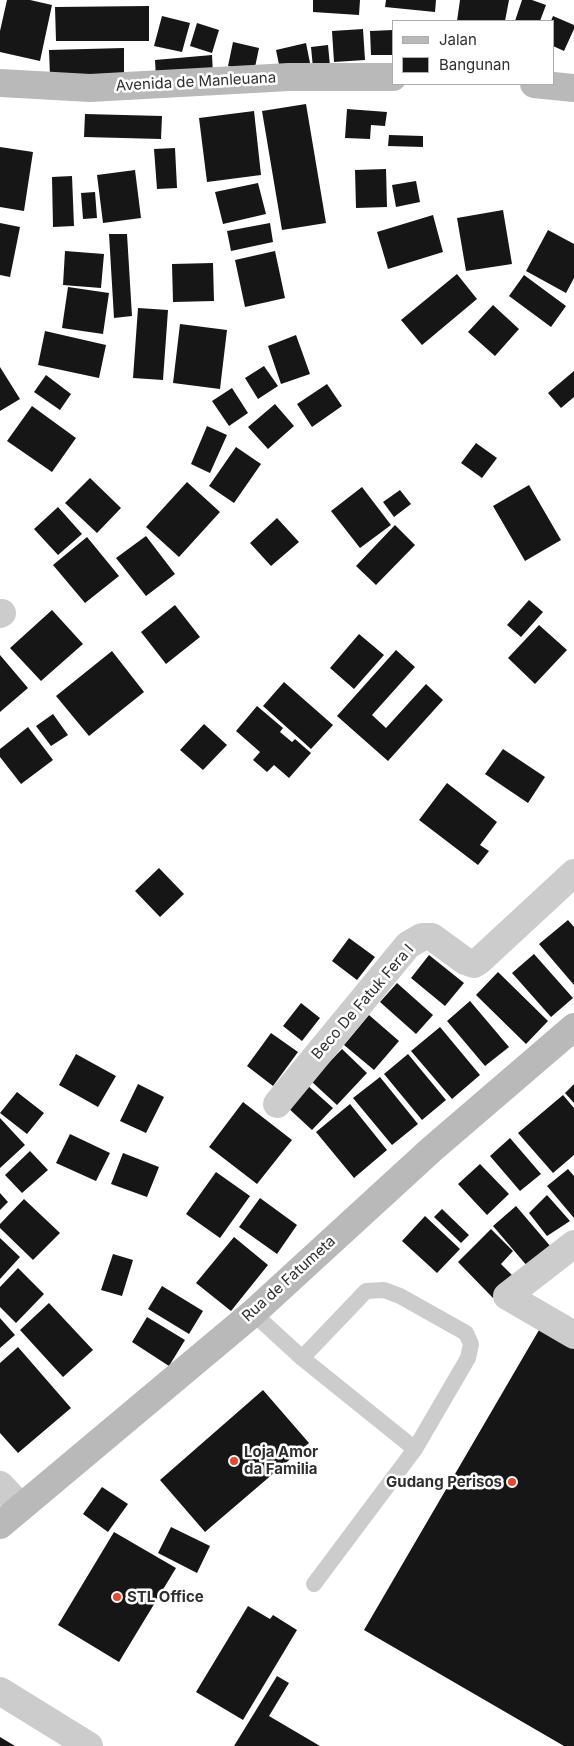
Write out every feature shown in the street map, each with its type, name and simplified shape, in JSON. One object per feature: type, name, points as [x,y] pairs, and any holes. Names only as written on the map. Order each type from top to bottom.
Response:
[{"type":"street","name":"Avenida de Manleuana","points":[[0,83],[90,88],[288,77],[392,77]]},
{"type":"street","points":[[544,85],[574,88]]},
{"type":"street","name":"Beco De Fatuk Fera I","points":[[277,1104],[408,945],[422,937],[432,937],[464,961],[474,964],[574,873]]},
{"type":"street","name":"Rua de Fatumeta","points":[[0,1525],[253,1313],[432,1149],[574,1027]]},
{"type":"street","points":[[574,1244],[507,1296],[574,1335]]},
{"type":"street","points":[[0,1485],[20,1507]]},
{"type":"street","points":[[0,1691],[89,1746]]},
{"type":"lane","points":[[302,1358],[366,1291],[384,1290],[400,1296],[466,1333],[471,1344],[468,1358],[415,1449],[314,1584]]},
{"type":"lane","points":[[253,1313],[302,1358],[415,1449]]},
{"type":"building","points":[[7,0],[30,0],[52,5],[40,61],[0,52],[0,31]]},
{"type":"building","points":[[313,0],[360,0],[359,15],[313,12]]},
{"type":"building","points":[[386,0],[436,0],[435,12],[385,7]]},
{"type":"building","points":[[460,0],[509,0],[505,20],[457,20]]},
{"type":"building","points":[[522,0],[532,0],[546,5],[540,20],[515,20]]},
{"type":"building","points":[[149,6],[149,41],[56,41],[55,7]]},
{"type":"building","points":[[162,16],[190,23],[182,52],[154,46]]},
{"type":"building","points":[[553,16],[574,25],[564,51],[554,46],[554,20],[551,20]]},
{"type":"building","points":[[197,23],[219,30],[212,53],[190,46]]},
{"type":"building","points":[[363,29],[365,60],[334,62],[332,31]]},
{"type":"building","points":[[392,30],[392,55],[371,55],[370,31]]},
{"type":"building","points":[[233,42],[259,48],[254,72],[228,66]]},
{"type":"building","points":[[306,43],[311,68],[281,74],[276,50]]},
{"type":"building","points":[[328,45],[330,66],[313,68],[311,47]]},
{"type":"building","points":[[124,48],[124,75],[50,77],[49,50]]},
{"type":"building","points":[[212,55],[213,74],[156,78],[155,60]]},
{"type":"building","points":[[306,104],[326,223],[282,230],[262,111]]},
{"type":"building","points":[[347,109],[387,112],[385,126],[371,125],[370,139],[345,138]]},
{"type":"building","points":[[254,111],[261,175],[207,182],[199,118]]},
{"type":"building","points":[[85,114],[162,116],[161,139],[84,137]]},
{"type":"building","points":[[389,135],[423,136],[423,147],[388,146]]},
{"type":"building","points":[[0,147],[33,152],[24,211],[0,207]]},
{"type":"building","points":[[175,148],[177,188],[157,189],[154,149]]},
{"type":"building","points":[[386,169],[387,207],[356,208],[355,170]]},
{"type":"building","points":[[135,170],[141,218],[103,223],[97,175]]},
{"type":"building","points":[[72,176],[74,226],[53,227],[52,177]]},
{"type":"building","points":[[416,181],[420,202],[396,207],[392,185]]},
{"type":"building","points":[[258,183],[266,214],[223,224],[215,192]]},
{"type":"building","points":[[95,192],[97,218],[83,219],[81,193]]},
{"type":"building","points":[[503,210],[512,264],[466,271],[457,218]]},
{"type":"building","points":[[433,215],[443,252],[388,269],[377,232]]},
{"type":"building","points":[[0,223],[20,227],[10,277],[0,275]]},
{"type":"building","points":[[270,223],[273,242],[231,251],[227,231]]},
{"type":"building","points":[[548,230],[574,244],[574,278],[566,293],[526,271]]},
{"type":"building","points":[[109,234],[127,234],[132,316],[114,318]]},
{"type":"building","points":[[65,251],[104,254],[101,288],[63,285]]},
{"type":"building","points":[[275,251],[285,298],[245,307],[235,260]]},
{"type":"building","points":[[213,263],[214,301],[173,302],[172,264]]},
{"type":"building","points":[[457,274],[477,299],[422,345],[401,320]]},
{"type":"building","points":[[524,275],[566,306],[551,327],[509,296]]},
{"type":"building","points":[[68,287],[109,293],[103,334],[62,328]]},
{"type":"building","points":[[493,305],[519,329],[495,356],[468,332]]},
{"type":"building","points":[[138,308],[168,310],[163,380],[133,378]]},
{"type":"building","points":[[180,324],[227,330],[220,389],[173,383]]},
{"type":"building","points":[[45,331],[106,345],[99,378],[38,365]]},
{"type":"building","points":[[296,335],[310,374],[281,384],[268,346]]},
{"type":"building","points":[[264,366],[278,386],[258,399],[245,378]]},
{"type":"building","points":[[0,367],[20,399],[0,411]]},
{"type":"building","points":[[574,371],[574,397],[561,408],[548,393]]},
{"type":"building","points":[[46,375],[71,394],[60,410],[34,392]]},
{"type":"building","points":[[327,384],[342,406],[312,427],[297,404]]},
{"type":"building","points":[[232,388],[248,413],[229,426],[212,401]]},
{"type":"building","points":[[275,404],[294,426],[268,449],[248,427]]},
{"type":"building","points":[[32,406],[76,438],[52,472],[7,441]]},
{"type":"building","points":[[207,426],[227,435],[210,473],[191,464]]},
{"type":"building","points":[[476,443],[497,458],[482,478],[461,463]]},
{"type":"building","points":[[236,447],[261,464],[234,503],[209,486]]},
{"type":"building","points":[[90,478],[121,508],[97,533],[65,503]]},
{"type":"building","points":[[187,482],[220,512],[179,557],[146,527]]},
{"type":"building","points":[[529,485],[561,540],[525,561],[493,506]]},
{"type":"building","points":[[362,487],[391,525],[360,548],[331,511]]},
{"type":"building","points":[[400,490],[411,504],[394,517],[383,502]]},
{"type":"building","points":[[58,507],[82,534],[58,555],[34,529]]},
{"type":"building","points":[[277,518],[299,542],[271,566],[250,543]]},
{"type":"building","points":[[395,525],[415,545],[376,585],[356,566]]},
{"type":"building","points":[[146,536],[175,574],[146,596],[116,558]]},
{"type":"building","points":[[87,537],[119,576],[85,603],[53,565]]},
{"type":"building","points":[[529,600],[543,612],[521,637],[507,625]]},
{"type":"building","points":[[175,605],[200,637],[166,664],[141,632]]},
{"type":"building","points":[[52,610],[83,644],[41,681],[10,648]]},
{"type":"building","points":[[539,625],[567,650],[535,684],[508,658]]},
{"type":"building","points":[[359,634],[384,655],[354,689],[330,668]]},
{"type":"building","points":[[396,650],[415,667],[372,715],[386,728],[426,684],[443,700],[388,761],[337,716]]},
{"type":"building","points":[[112,651],[144,692],[89,736],[56,696]]},
{"type":"building","points":[[0,655],[28,688],[0,712]]},
{"type":"building","points":[[284,682],[333,725],[311,749],[263,706]]},
{"type":"building","points":[[257,706],[283,728],[280,732],[292,742],[295,739],[311,753],[289,778],[274,765],[267,772],[253,760],[260,752],[236,731]]},
{"type":"building","points":[[53,714],[68,735],[51,746],[36,726]]},
{"type":"building","points":[[204,724],[227,745],[203,770],[180,750]]},
{"type":"building","points":[[28,727],[53,760],[21,784],[0,757],[0,749]]},
{"type":"building","points":[[503,749],[545,777],[528,803],[485,774]]},
{"type":"building","points":[[447,783],[497,822],[480,845],[489,851],[478,865],[419,820]]},
{"type":"building","points":[[159,868],[184,894],[160,917],[135,891]]},
{"type":"building","points":[[568,920],[574,927],[574,985],[539,944]]},
{"type":"building","points":[[349,938],[375,957],[357,980],[332,961]]},
{"type":"building","points":[[534,954],[573,998],[551,1017],[512,973]]},
{"type":"building","points":[[429,955],[464,983],[445,1006],[411,978]]},
{"type":"building","points":[[498,972],[548,1021],[526,1044],[476,995]]},
{"type":"building","points":[[397,983],[433,1015],[416,1034],[380,1002]]},
{"type":"building","points":[[470,1001],[509,1047],[485,1066],[447,1021]]},
{"type":"building","points":[[301,1003],[320,1018],[302,1041],[283,1026]]},
{"type":"building","points":[[369,1015],[399,1041],[374,1070],[344,1045]]},
{"type":"building","points":[[440,1027],[480,1075],[452,1099],[411,1051]]},
{"type":"building","points":[[271,1033],[298,1052],[273,1086],[247,1066]]},
{"type":"building","points":[[342,1049],[367,1073],[337,1105],[311,1081]]},
{"type":"building","points":[[76,1054],[116,1076],[98,1107],[59,1085]]},
{"type":"building","points":[[408,1054],[446,1100],[422,1120],[384,1074]]},
{"type":"building","points":[[380,1077],[418,1124],[392,1145],[353,1098]]},
{"type":"building","points":[[138,1084],[164,1097],[146,1133],[120,1121]]},
{"type":"building","points":[[306,1084],[333,1108],[312,1130],[286,1106]]},
{"type":"building","points":[[574,1084],[574,1103],[565,1093]]},
{"type":"building","points":[[17,1092],[44,1113],[27,1134],[0,1113]]},
{"type":"building","points":[[563,1095],[574,1108],[574,1155],[553,1173],[518,1133]]},
{"type":"building","points":[[243,1102],[292,1140],[257,1184],[209,1147]]},
{"type":"building","points":[[350,1104],[387,1150],[354,1178],[316,1132]]},
{"type":"building","points":[[0,1118],[25,1145],[0,1168]]},
{"type":"building","points":[[70,1134],[110,1153],[96,1181],[56,1163]]},
{"type":"building","points":[[510,1138],[541,1174],[520,1191],[490,1156]]},
{"type":"building","points":[[30,1151],[48,1170],[22,1193],[5,1175]]},
{"type":"building","points":[[123,1153],[159,1167],[147,1197],[111,1184]]},
{"type":"building","points":[[480,1164],[509,1194],[487,1215],[458,1184]]},
{"type":"building","points":[[568,1169],[574,1176],[574,1218],[547,1186]]},
{"type":"building","points":[[216,1172],[250,1196],[220,1238],[186,1214]]},
{"type":"building","points":[[0,1193],[8,1202],[0,1210]]},
{"type":"building","points":[[547,1195],[570,1221],[547,1236],[529,1213]]},
{"type":"building","points":[[260,1198],[297,1225],[277,1254],[239,1227]]},
{"type":"building","points":[[24,1199],[60,1233],[33,1260],[0,1228],[0,1224]]},
{"type":"building","points":[[516,1206],[551,1247],[528,1267],[493,1226]]},
{"type":"building","points":[[442,1209],[469,1235],[461,1243],[434,1217]]},
{"type":"building","points":[[425,1216],[460,1249],[437,1273],[402,1241]]},
{"type":"building","points":[[491,1229],[513,1251],[501,1264],[514,1277],[493,1298],[458,1262]]},
{"type":"building","points":[[234,1237],[268,1265],[231,1311],[196,1283]]},
{"type":"building","points":[[0,1238],[20,1257],[0,1279]]},
{"type":"building","points":[[113,1254],[133,1260],[122,1296],[101,1290]]},
{"type":"building","points":[[18,1268],[44,1294],[16,1323],[0,1307],[0,1287]]},
{"type":"building","points":[[162,1286],[203,1311],[189,1334],[148,1309]]},
{"type":"building","points":[[49,1303],[93,1350],[63,1377],[20,1330]]},
{"type":"building","points":[[147,1317],[185,1340],[169,1366],[132,1342]]},
{"type":"building","points":[[0,1318],[15,1335],[0,1348]]},
{"type":"building","name":"Gudang Perisos","points":[[546,1318],[574,1334],[574,1746],[564,1746],[364,1630]]},
{"type":"building","points":[[18,1347],[71,1408],[18,1453],[0,1433],[0,1363]]},
{"type":"building","name":"Loja Amor da Familia","points":[[263,1390],[309,1443],[205,1532],[160,1480]]},
{"type":"building","points":[[102,1487],[128,1504],[108,1532],[83,1514]]},
{"type":"building","points":[[171,1527],[210,1546],[197,1573],[158,1553]]},
{"type":"building","name":"STL Office","points":[[114,1532],[176,1568],[119,1662],[58,1625]]},
{"type":"building","points":[[248,1606],[270,1619],[273,1615],[297,1630],[243,1720],[196,1692]]},
{"type":"building","points":[[277,1676],[289,1683],[269,1716],[320,1746],[234,1746]]},
{"type":"building","points":[[0,1737],[15,1746],[0,1746]]},
{"type":"place","name":"Loja Amor da Familia","points":[[234,1461]]},
{"type":"place","name":"Gudang Perisos","points":[[512,1482]]},
{"type":"place","name":"STL Office","points":[[117,1597]]}]
